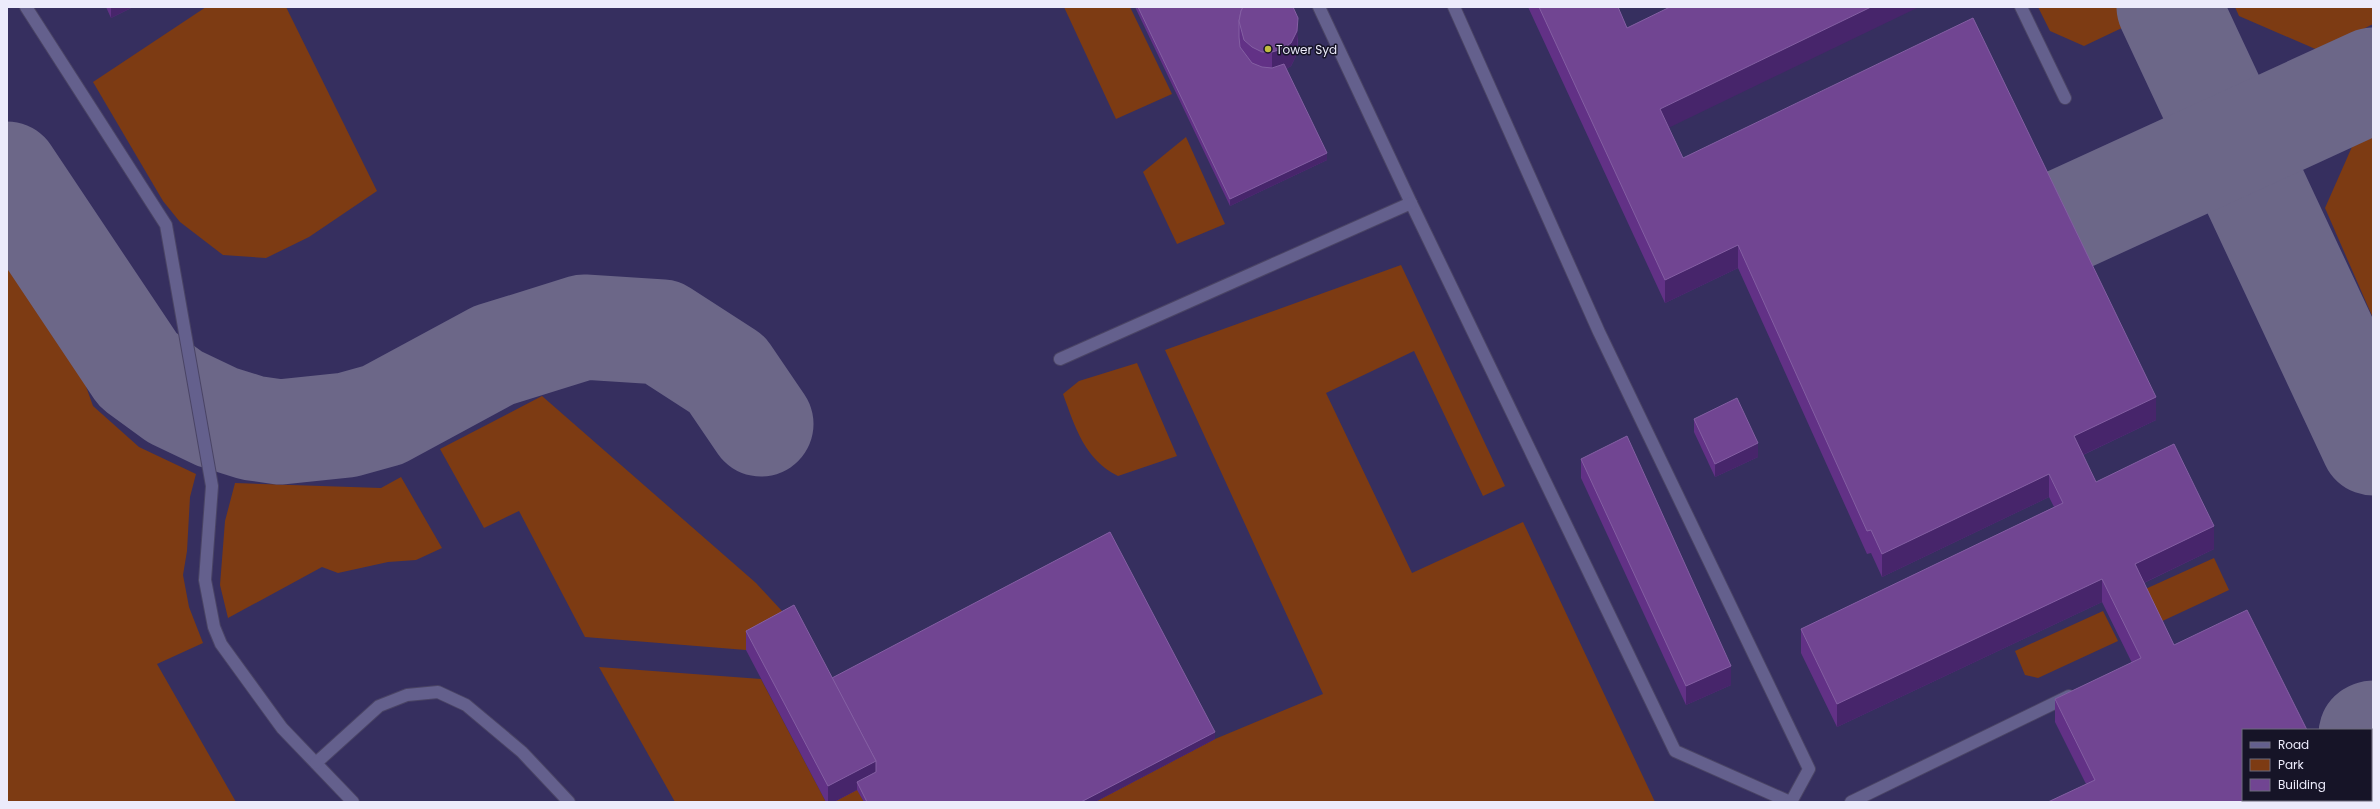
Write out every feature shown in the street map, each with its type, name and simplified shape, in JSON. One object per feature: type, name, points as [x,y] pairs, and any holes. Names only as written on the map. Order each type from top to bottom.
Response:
[{"type":"lane","points":[[26,7],[166,225],[212,486],[204,580],[214,627],[221,644],[282,728],[354,802]]},
{"type":"lane","points":[[1319,7],[1410,203],[1675,751],[1790,802],[1810,769],[1599,332],[1454,7]]},
{"type":"lane","points":[[2021,7],[2065,98]]},
{"type":"lane","points":[[1060,359],[1410,203]]},
{"type":"lane","points":[[1851,802],[2079,691]]},
{"type":"lane","points":[[316,763],[379,706],[406,695],[438,692],[466,705],[522,752],[569,802]]},
{"type":"shaded area","points":[[7,7],[2373,7],[2373,802],[7,802]]},
{"type":"green space","points":[[206,7],[286,7],[377,191],[309,237],[266,258],[223,255],[180,222],[163,201],[93,82]]},
{"type":"green space","points":[[1064,7],[1130,7],[1172,94],[1116,119]]},
{"type":"green space","points":[[2038,7],[2166,7],[2084,46],[2050,31]]},
{"type":"green space","points":[[2235,7],[2373,7],[2373,24],[2320,51],[2239,16]]},
{"type":"green space","points":[[2373,132],[2373,318],[2325,208],[2355,140]]},
{"type":"green space","points":[[1186,137],[1225,224],[1177,244],[1143,172]]},
{"type":"green space","points":[[7,260],[83,378],[93,406],[139,447],[196,474],[190,497],[187,551],[183,575],[189,607],[203,643],[157,664],[236,802],[7,802]]},
{"type":"green space","points":[[1401,265],[1505,486],[1483,496],[1414,351],[1326,393],[1412,573],[1523,522],[1655,802],[1095,802],[1215,739],[1323,694],[1165,350]]},
{"type":"green space","points":[[1137,363],[1177,456],[1118,476],[1097,461],[1089,452],[1077,430],[1063,394],[1079,381]]},
{"type":"green space","points":[[542,396],[756,583],[794,624],[746,650],[585,637],[519,511],[484,528],[440,449]]},
{"type":"green space","points":[[401,477],[442,548],[416,560],[388,562],[338,573],[322,567],[228,618],[220,585],[225,521],[235,483],[381,488]]},
{"type":"green space","points":[[2214,558],[2229,590],[2156,624],[2141,591]]},
{"type":"green space","points":[[2103,611],[2118,641],[2038,678],[2025,675],[2015,651]]},
{"type":"green space","points":[[599,667],[761,679],[826,802],[675,802]]},
{"type":"green space","points":[[857,789],[864,802],[833,802]]},
{"type":"building","points":[[1138,7],[1243,7],[1239,21],[1240,47],[1252,63],[1262,67],[1272,68],[1284,64],[1327,153],[1230,199]]},
{"type":"building","points":[[1243,7],[1293,7],[1298,18],[1297,31],[1291,43],[1282,49],[1272,52],[1262,52],[1252,47],[1244,40],[1239,21]]},
{"type":"building","points":[[1539,7],[1618,7],[1627,28],[1670,7],[1871,7],[1660,109],[1683,158],[1973,18],[2156,397],[2074,436],[2096,482],[2174,444],[2214,526],[2135,564],[2174,645],[2247,610],[2306,729],[2242,729],[2242,801],[2343,802],[2048,802],[2095,780],[2055,699],[2141,658],[2102,579],[1837,704],[1801,629],[2063,503],[2049,474],[1882,554],[1871,530],[1867,531],[1738,245],[1665,280]]},
{"type":"building","points":[[1737,398],[1758,443],[1715,464],[1694,419]]},
{"type":"building","points":[[1627,436],[1731,666],[1686,686],[1581,459]]},
{"type":"building","points":[[1110,532],[1215,732],[1081,802],[867,802],[857,782],[876,772],[876,761],[832,678]]},
{"type":"building","points":[[794,605],[876,761],[828,786],[746,631]]},
{"type":"taxiway","points":[[2169,7],[2373,443]]},
{"type":"taxiway","points":[[2061,223],[2373,80]]},
{"type":"taxiway","points":[[7,174],[138,370],[175,397],[217,417],[252,428],[280,432],[347,425],[383,415],[494,355],[584,327],[662,332],[727,374],[761,424]]},
{"type":"place","name":"Tower Syd","points":[[1268,49]]}]
